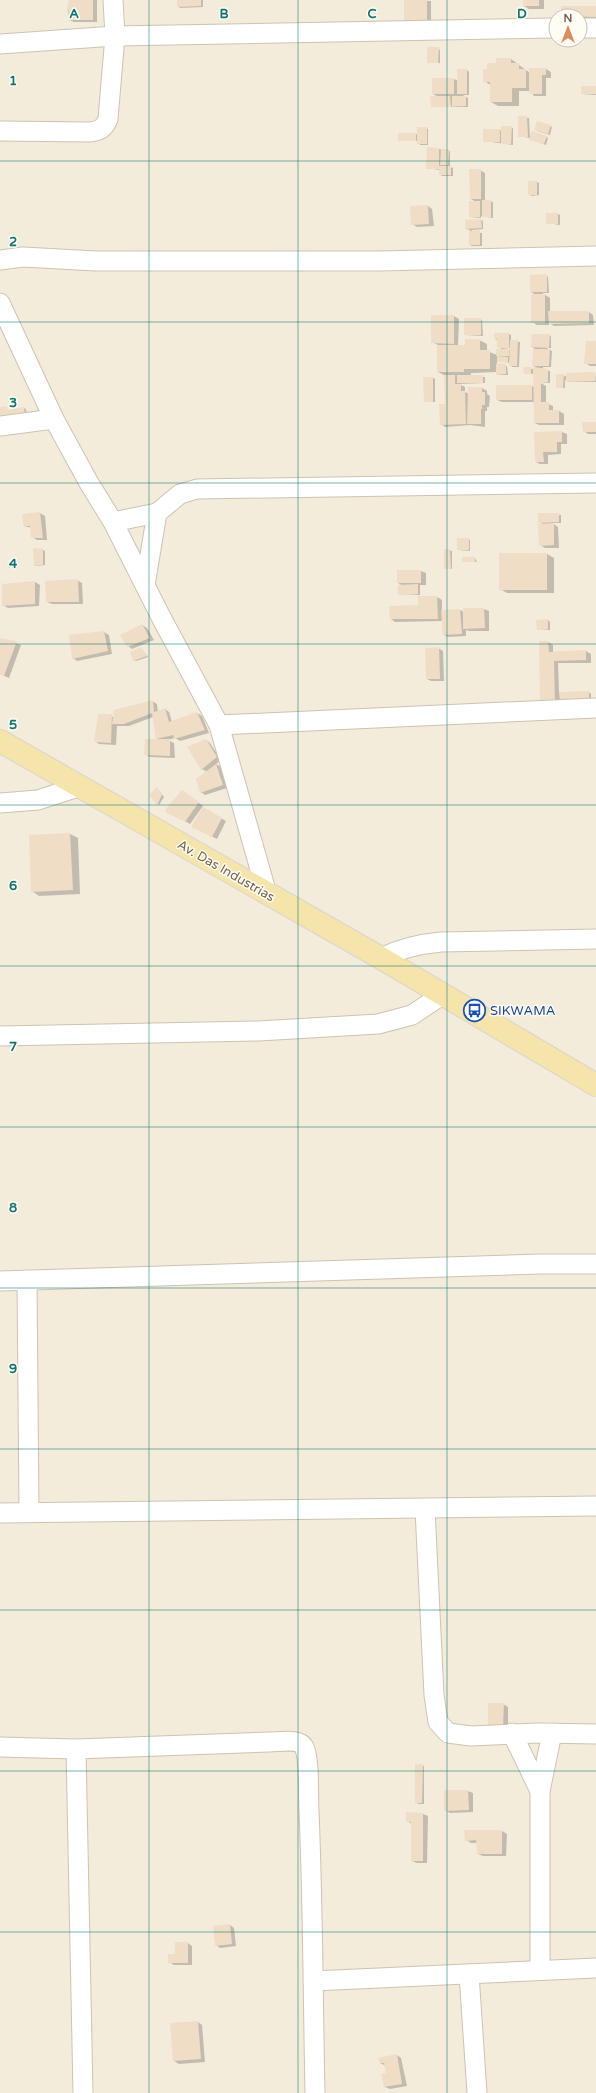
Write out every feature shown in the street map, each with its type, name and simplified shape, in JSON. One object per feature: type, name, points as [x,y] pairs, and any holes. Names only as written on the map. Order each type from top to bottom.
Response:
[{"type":"main road","name":"Av. Das Industrias","points":[[0,741],[78,787],[381,958],[596,1085]]},
{"type":"street","points":[[0,130],[89,132],[102,129],[108,119],[115,36],[113,0]]},
{"type":"street","points":[[0,44],[115,36],[548,28]]},
{"type":"street","points":[[0,260],[22,257],[96,261],[379,261],[596,256]]},
{"type":"street","points":[[0,303],[54,419],[89,483],[113,522],[219,725],[267,894]]},
{"type":"street","points":[[0,426],[54,419]]},
{"type":"street","points":[[113,522],[157,512],[180,494],[197,489],[596,483]]},
{"type":"street","points":[[145,585],[157,512]]},
{"type":"street","points":[[219,725],[596,708]]},
{"type":"street","points":[[0,803],[38,800],[78,787]]},
{"type":"street","points":[[381,958],[396,950],[419,944],[440,942],[596,939]]},
{"type":"street","points":[[0,1036],[259,1031],[378,1024],[412,1015],[447,998]]},
{"type":"street","points":[[0,1281],[541,1264],[596,1264]]},
{"type":"street","points":[[27,1280],[29,1512]]},
{"type":"street","points":[[0,1513],[596,1506]]},
{"type":"street","points":[[425,1509],[434,1696],[438,1722],[448,1733],[471,1736],[512,1733],[596,1734]]},
{"type":"street","points":[[512,1733],[540,1791]]},
{"type":"street","points":[[540,1970],[540,1791],[552,1733]]},
{"type":"street","points":[[0,1747],[76,1748],[296,1742],[305,1748],[307,1761],[315,2093]]},
{"type":"street","points":[[76,1748],[83,2093]]},
{"type":"street","points":[[313,1981],[596,1968]]},
{"type":"street","points":[[469,1974],[477,2093]]},
{"type":"shaded area","points":[[0,0],[596,0],[596,2093],[0,2093]]},
{"type":"building","points":[[69,0],[93,0],[93,20],[69,20],[69,10],[67,10]]},
{"type":"building","points":[[177,0],[201,0],[201,6],[177,7]]},
{"type":"building","points":[[404,0],[427,0],[427,20],[404,20]]},
{"type":"building","points":[[523,0],[539,0],[539,6],[523,6]]},
{"type":"building","points":[[561,6],[596,6],[596,17],[588,17],[588,8],[561,8]]},
{"type":"building","points":[[427,47],[439,47],[438,63],[427,63]]},
{"type":"building","points":[[496,58],[511,58],[511,63],[519,63],[519,69],[526,69],[526,88],[512,88],[512,102],[490,102],[490,82],[483,82],[483,69],[487,69],[487,63],[496,63]]},
{"type":"building","points":[[529,68],[546,68],[546,75],[542,75],[542,94],[529,94]]},
{"type":"building","points":[[457,69],[467,69],[467,94],[457,94]]},
{"type":"building","points":[[432,78],[454,78],[454,94],[432,94]]},
{"type":"building","points":[[581,86],[596,86],[596,94],[581,94]]},
{"type":"building","points":[[430,96],[450,96],[451,107],[431,107]]},
{"type":"building","points":[[452,96],[466,96],[466,106],[452,106]]},
{"type":"building","points":[[518,116],[527,116],[528,137],[518,137]]},
{"type":"building","points":[[537,121],[551,125],[548,134],[534,130]]},
{"type":"building","points":[[501,126],[512,126],[511,144],[501,144]]},
{"type":"building","points":[[417,127],[427,127],[427,144],[417,144]]},
{"type":"building","points":[[483,129],[500,129],[500,142],[483,142]]},
{"type":"building","points":[[532,131],[547,136],[544,144],[529,140]]},
{"type":"building","points":[[398,133],[416,133],[416,141],[398,141]]},
{"type":"building","points":[[427,147],[439,148],[439,169],[426,169]]},
{"type":"building","points":[[441,149],[449,149],[448,165],[440,165]]},
{"type":"building","points":[[439,166],[451,166],[451,175],[439,175]]},
{"type":"building","points":[[469,169],[481,169],[481,199],[470,199]]},
{"type":"building","points":[[528,181],[537,181],[537,195],[528,195]]},
{"type":"building","points":[[482,200],[491,200],[491,217],[482,217]]},
{"type":"building","points":[[469,201],[480,201],[480,217],[469,217]]},
{"type":"building","points":[[428,205],[429,224],[411,225],[410,206]]},
{"type":"building","points":[[546,213],[558,213],[558,224],[546,224]]},
{"type":"building","points":[[481,219],[482,228],[465,229],[465,220]]},
{"type":"building","points":[[480,230],[480,245],[469,245],[469,231]]},
{"type":"building","points":[[547,274],[547,292],[530,292],[530,275]]},
{"type":"building","points":[[531,294],[545,294],[545,323],[531,323]]},
{"type":"building","points":[[548,311],[589,311],[589,323],[549,324]]},
{"type":"building","points":[[431,315],[454,315],[454,344],[431,343]]},
{"type":"building","points":[[464,318],[481,318],[481,335],[464,335]]},
{"type":"building","points":[[494,333],[509,333],[509,348],[497,348],[497,339],[494,339]]},
{"type":"building","points":[[532,334],[550,334],[549,348],[531,347]]},
{"type":"building","points":[[465,339],[480,339],[480,350],[490,350],[490,369],[464,369],[464,372],[437,372],[437,345],[465,345]]},
{"type":"building","points":[[510,340],[518,340],[517,366],[509,366]]},
{"type":"building","points":[[586,341],[596,341],[596,364],[584,364]]},
{"type":"building","points":[[496,349],[509,349],[509,356],[496,356]]},
{"type":"building","points":[[533,349],[550,349],[549,366],[532,366]]},
{"type":"building","points":[[497,356],[508,357],[508,362],[497,362]]},
{"type":"building","points":[[506,363],[506,374],[496,375],[496,364]]},
{"type":"building","points":[[523,367],[531,367],[531,374],[524,374]]},
{"type":"building","points":[[533,367],[548,369],[548,382],[541,382],[541,402],[549,402],[549,410],[559,410],[559,423],[534,423]]},
{"type":"building","points":[[595,372],[595,381],[566,382],[566,373]]},
{"type":"building","points":[[556,374],[564,374],[563,388],[556,387]]},
{"type":"building","points":[[444,375],[455,375],[455,384],[461,384],[461,391],[465,391],[466,424],[440,425],[439,404],[445,404]]},
{"type":"building","points":[[457,375],[483,375],[483,383],[457,383]]},
{"type":"building","points":[[423,377],[433,377],[433,402],[424,402]]},
{"type":"building","points":[[496,385],[532,385],[532,400],[496,400]]},
{"type":"building","points":[[468,387],[482,387],[482,392],[485,392],[485,405],[482,405],[481,409],[481,424],[467,424]]},
{"type":"building","points":[[7,406],[7,410],[24,407],[25,416],[0,418],[0,407]]},
{"type":"building","points":[[582,422],[596,422],[596,432],[583,432]]},
{"type":"building","points":[[562,431],[562,442],[557,442],[557,452],[543,452],[544,462],[535,462],[534,432]]},
{"type":"building","points":[[40,512],[43,538],[31,538],[30,526],[24,526],[22,514]]},
{"type":"building","points":[[538,513],[559,513],[559,522],[538,523]]},
{"type":"building","points":[[554,523],[554,545],[539,546],[538,524]]},
{"type":"building","points":[[457,538],[469,538],[469,550],[457,550]]},
{"type":"building","points":[[33,548],[43,549],[43,565],[34,566]]},
{"type":"building","points":[[444,549],[450,549],[451,569],[444,569]]},
{"type":"building","points":[[499,553],[547,553],[547,590],[499,590]]},
{"type":"building","points":[[462,557],[475,557],[475,562],[462,562]]},
{"type":"building","points":[[397,570],[421,570],[421,583],[397,583]]},
{"type":"building","points":[[78,579],[79,602],[46,602],[45,581]]},
{"type":"building","points":[[35,581],[35,604],[2,606],[2,584]]},
{"type":"building","points":[[418,584],[418,594],[398,595],[398,585]]},
{"type":"building","points":[[418,596],[437,596],[438,619],[390,619],[389,606],[418,605]]},
{"type":"building","points":[[463,608],[484,608],[485,628],[463,629]]},
{"type":"building","points":[[460,609],[462,634],[443,635],[441,610]]},
{"type":"building","points":[[548,619],[548,629],[537,630],[536,620]]},
{"type":"building","points":[[142,624],[150,638],[127,647],[120,635]]},
{"type":"building","points":[[104,631],[108,651],[72,659],[69,635]]},
{"type":"building","points":[[0,638],[17,641],[4,676],[0,674]]},
{"type":"building","points":[[539,641],[548,641],[549,652],[586,650],[586,660],[554,661],[555,703],[540,703]]},
{"type":"building","points":[[141,647],[147,656],[133,661],[130,652]]},
{"type":"building","points":[[439,647],[440,679],[426,679],[425,648]]},
{"type":"building","points":[[589,691],[589,701],[560,702],[559,692]]},
{"type":"building","points":[[153,700],[154,712],[165,708],[169,722],[197,712],[205,730],[174,739],[173,735],[156,739],[152,713],[124,724],[112,724],[114,710]]},
{"type":"building","points":[[98,714],[112,714],[111,743],[94,742]]},
{"type":"building","points":[[145,739],[170,739],[170,756],[144,755]]},
{"type":"building","points":[[206,739],[217,757],[201,770],[187,747]]},
{"type":"building","points":[[216,764],[223,785],[200,793],[196,779]]},
{"type":"building","points":[[157,787],[162,795],[157,805],[149,795]]},
{"type":"building","points":[[182,790],[199,802],[185,822],[167,813],[165,810]]},
{"type":"building","points":[[203,807],[222,818],[212,837],[191,827]]},
{"type":"building","points":[[70,833],[73,890],[31,892],[29,835]]},
{"type":"building","points":[[488,1703],[504,1703],[503,1727],[488,1727]]},
{"type":"building","points":[[415,1764],[423,1764],[422,1803],[415,1803]]},
{"type":"building","points":[[444,1790],[468,1790],[469,1810],[444,1811]]},
{"type":"building","points":[[406,1812],[423,1813],[423,1861],[411,1861],[411,1822],[406,1822]]},
{"type":"building","points":[[464,1830],[502,1830],[502,1854],[477,1854],[476,1840],[465,1841]]},
{"type":"building","points":[[230,1924],[232,1944],[215,1946],[213,1926]]},
{"type":"building","points":[[175,1942],[188,1942],[188,1963],[168,1963],[168,1954],[175,1954]]},
{"type":"building","points":[[198,2021],[201,2059],[173,2061],[170,2023]]},
{"type":"building","points":[[397,2054],[402,2084],[384,2087],[381,2074],[386,2073],[384,2063],[380,2063],[378,2058]]},
{"type":"place","name":"SIKWAMA","points":[[474,1011]]}]
